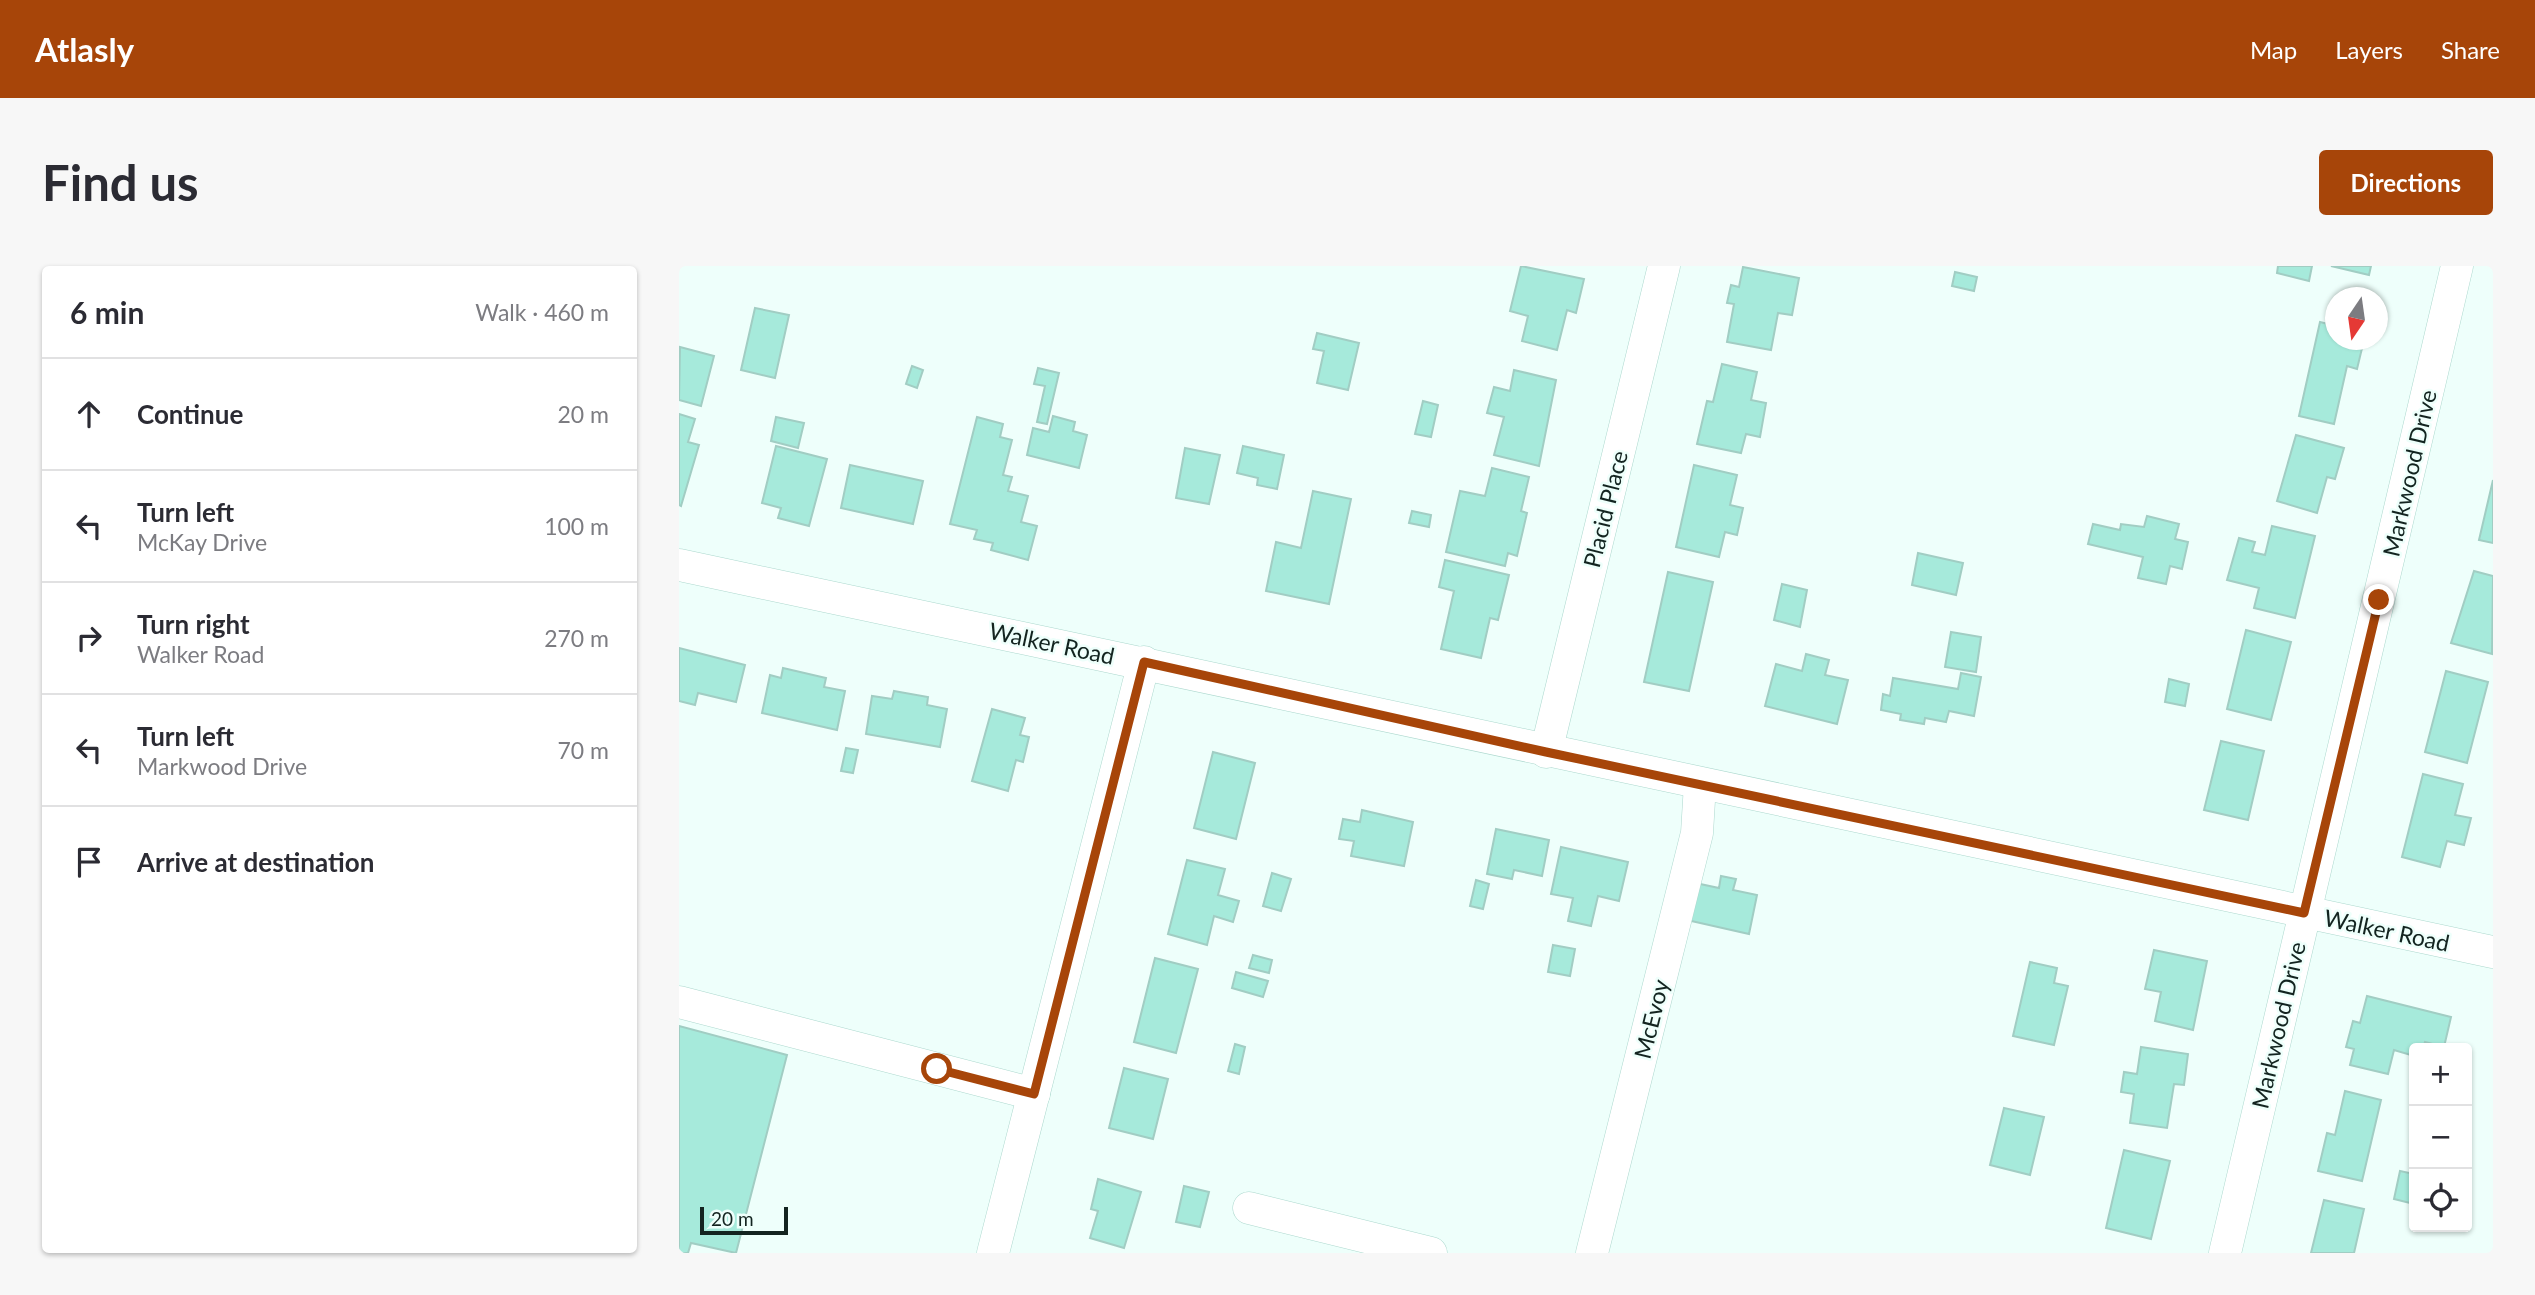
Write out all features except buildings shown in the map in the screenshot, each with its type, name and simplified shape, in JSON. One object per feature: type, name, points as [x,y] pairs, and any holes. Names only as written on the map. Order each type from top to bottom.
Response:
[{"type":"street","name":"Placid Place","points":[[1546,752],[1664,266]]},
{"type":"street","name":"Markwood Drive","points":[[2225,1253],[2457,266]]},
{"type":"street","name":"Walker Road","points":[[679,565],[1144,662],[1546,752],[2493,952]]},
{"type":"street","points":[[993,1253],[1144,662]]},
{"type":"street","name":"McEvoy","points":[[1592,1253],[1697,833],[1700,784]]},
{"type":"street","points":[[679,1002],[1034,1094]]},
{"type":"street","points":[[1248,1208],[1340,1242],[1431,1253]]},
{"type":"route","points":[[937,1069],[1034,1094],[1144,662],[1546,752],[2304,913],[2379,600]]}]
